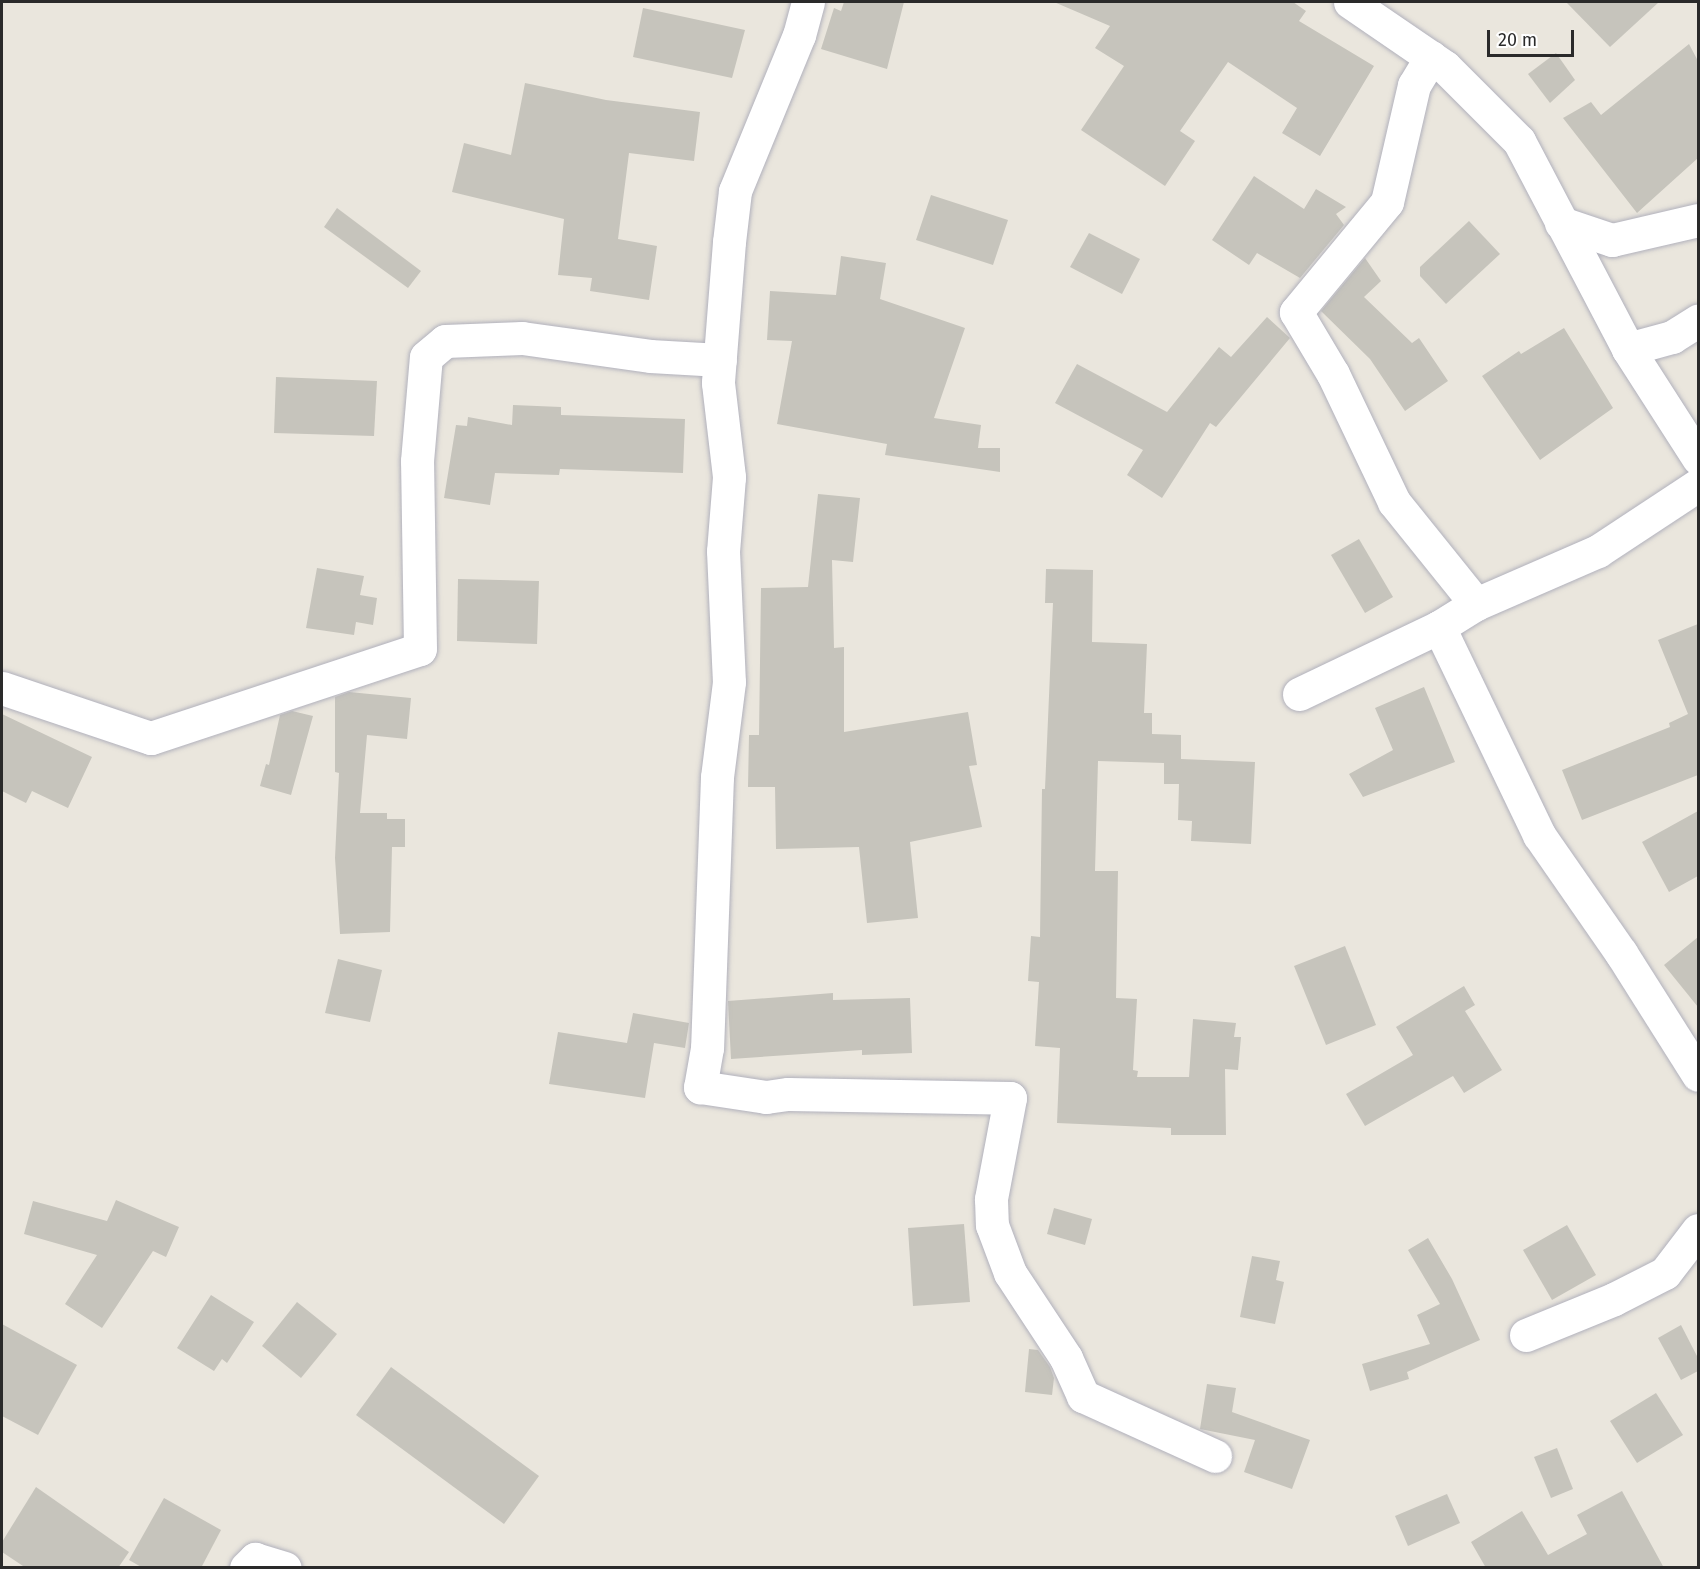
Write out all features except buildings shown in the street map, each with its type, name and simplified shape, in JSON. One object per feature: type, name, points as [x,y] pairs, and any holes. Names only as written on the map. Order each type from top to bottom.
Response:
[{"type":"street","points":[[808,2],[800,35],[735,191],[718,383],[729,477],[723,551],[729,682],[717,777],[707,1048],[700,1087],[766,1097],[788,1094],[1010,1098],[991,1199],[992,1225],[1010,1273],[1066,1358],[1083,1396],[1215,1456]]},
{"type":"street","points":[[1350,2],[1431,57],[1519,141],[1628,349],[1698,458]]},
{"type":"street","points":[[1431,57],[1414,85],[1387,202],[1296,312],[1333,374],[1394,502],[1476,604]]},
{"type":"street","points":[[1561,223],[1612,240],[1698,220]]},
{"type":"street","points":[[1628,349],[1672,337],[1698,321]]},
{"type":"street","points":[[2,688],[151,738],[420,649],[417,461],[426,357],[445,341],[522,338],[650,356],[720,360]]},
{"type":"street","points":[[1299,694],[1439,627],[1476,604],[1598,551],[1698,485]]},
{"type":"street","points":[[1439,627],[1539,835],[1693,1057]]},
{"type":"street","points":[[1526,1335],[1614,1299],[1665,1273],[1698,1230]]},
{"type":"street","points":[[246,1568],[255,1559],[285,1568]]}]
